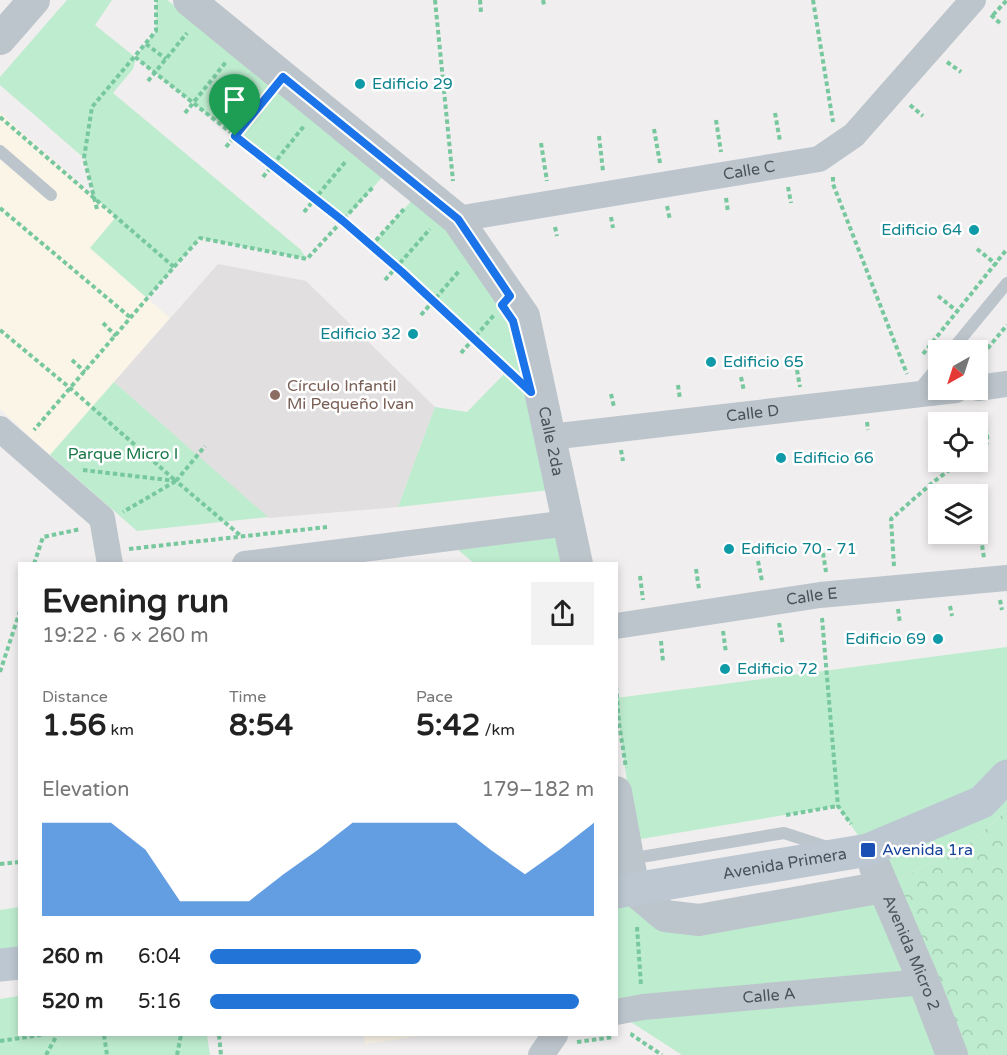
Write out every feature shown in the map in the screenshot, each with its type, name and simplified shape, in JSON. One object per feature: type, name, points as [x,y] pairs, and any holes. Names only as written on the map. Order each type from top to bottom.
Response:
[{"type":"main road","name":"Avenida Primera","points":[[624,876],[858,852],[982,802],[1007,776]]},
{"type":"main road","points":[[0,965],[18,963]]},
{"type":"street","points":[[0,39],[34,0]]},
{"type":"street","name":"Calle C","points":[[452,215],[550,204],[819,159],[854,135],[973,0]]},
{"type":"street","name":"Calle 2da","points":[[196,6],[452,215],[524,316],[577,562]]},
{"type":"street","name":"Calle D","points":[[550,437],[911,384],[928,386]]},
{"type":"street","points":[[988,387],[1007,384]]},
{"type":"street","points":[[0,429],[102,518],[119,556]]},
{"type":"street","points":[[264,562],[569,523]]},
{"type":"street","name":"Calle E","points":[[618,626],[820,595],[1007,578]]},
{"type":"street","points":[[622,784],[624,876],[665,916],[699,920],[883,887]]},
{"type":"street","name":"Avenida Micro 2","points":[[858,852],[883,887],[924,982],[952,1055]]},
{"type":"street","name":"Calle A","points":[[618,1012],[643,1006],[924,982]]},
{"type":"street","points":[[541,1055],[562,1039]]},
{"type":"lane","points":[[0,151],[51,195]]},
{"type":"lane","points":[[960,340],[1007,283]]},
{"type":"lane","points":[[911,384],[928,372]]},
{"type":"path","points":[[97,209],[84,158],[92,107],[156,32],[156,0]]},
{"type":"path","points":[[385,280],[452,215],[435,0]]},
{"type":"path","points":[[480,0],[481,12]]},
{"type":"path","points":[[813,0],[837,146],[832,184],[911,384]]},
{"type":"path","points":[[148,81],[166,59],[196,6]]},
{"type":"path","points":[[185,113],[241,42]]},
{"type":"path","points":[[146,44],[166,59]]},
{"type":"path","points":[[135,57],[343,221],[508,370]]},
{"type":"path","points":[[226,147],[283,77]]},
{"type":"path","points":[[263,177],[319,106]]},
{"type":"path","points":[[775,113],[784,165]]},
{"type":"path","points":[[0,117],[174,267]]},
{"type":"path","points":[[716,120],[723,175]]},
{"type":"path","points":[[654,129],[663,185]]},
{"type":"path","points":[[599,136],[606,194]]},
{"type":"path","points":[[304,212],[362,141]]},
{"type":"path","points":[[541,143],[550,204]]},
{"type":"path","points":[[21,448],[32,432],[200,238],[308,259],[378,181]]},
{"type":"path","points":[[371,246],[407,206]]},
{"type":"path","points":[[0,208],[131,318]]},
{"type":"path","points":[[976,249],[1001,268]]},
{"type":"path","points":[[921,356],[1007,249]]},
{"type":"path","points":[[421,315],[478,250]]},
{"type":"path","points":[[461,353],[510,296]]},
{"type":"path","points":[[938,296],[973,324]]},
{"type":"path","points":[[103,323],[116,336]]},
{"type":"path","points":[[988,348],[1007,325]]},
{"type":"path","points":[[0,330],[242,536],[255,562]]},
{"type":"path","points":[[72,360],[85,372]]},
{"type":"path","points":[[911,384],[914,365]]},
{"type":"path","points":[[35,562],[43,537],[103,523],[176,481],[205,446]]},
{"type":"path","points":[[45,468],[176,481]]},
{"type":"path","points":[[896,588],[891,519],[947,472]]},
{"type":"path","points":[[119,556],[242,536],[333,526]]},
{"type":"path","points":[[820,595],[838,806],[858,852]]},
{"type":"path","points":[[0,672],[18,617]]},
{"type":"path","points":[[618,711],[622,784]]},
{"type":"path","points":[[0,864],[18,862]]},
{"type":"path","points":[[624,876],[643,1006]]},
{"type":"path","points":[[618,1036],[632,1035]]},
{"type":"path","points":[[0,1041],[34,1036]]},
{"type":"path","points":[[46,1055],[56,1036]]},
{"type":"path","points":[[104,1036],[107,1055]]},
{"type":"path","points":[[177,1055],[181,1036]]},
{"type":"path","points":[[219,1036],[221,1055]]},
{"type":"path","points":[[562,1039],[614,1036]]},
{"type":"shaded area","points":[[0,112],[116,217],[90,248],[170,318],[50,455],[0,409]]},
{"type":"shaded area","name":"Círculo Infantil Mi Pequeño Ivan","points":[[218,264],[306,281],[435,407],[398,507],[268,518],[114,382]]},
{"type":"shaded area","points":[[364,1036],[420,1036],[365,1044]]},
{"type":"green space","points":[[67,0],[112,0],[95,25],[135,57],[156,31],[156,0],[167,0],[386,173],[343,221],[136,58],[133,69],[113,93],[300,249],[307,259],[200,238],[147,298],[90,248],[116,217],[95,198],[84,158],[0,85],[0,77]]},
{"type":"green space","points":[[414,198],[449,228],[513,321],[550,490],[398,507],[435,407],[467,412],[508,370],[371,246]]},
{"type":"green space","name":"Parque Micro I","points":[[114,382],[268,517],[137,531],[50,455]]},
{"type":"green space","points":[[556,536],[561,562],[473,562],[457,549]]},
{"type":"green space","points":[[1007,647],[1007,810],[970,843],[883,887],[955,1055],[682,1055],[618,1014],[618,892],[665,916],[882,887],[868,850],[838,806],[635,840],[618,720],[618,698]]},
{"type":"green space","points":[[1007,810],[1007,1055],[952,1055],[883,887],[970,843]]},
{"type":"green space","points":[[18,907],[18,959],[0,962],[0,910]]},
{"type":"green space","points":[[18,996],[18,1036],[207,1036],[210,1055],[0,1055],[0,999]]},
{"type":"place","name":"Edificio 29","points":[[360,84]]},
{"type":"place","name":"Edificio 64","points":[[974,230]]},
{"type":"place","name":"Edificio 32","points":[[413,334]]},
{"type":"place","name":"Edificio 65","points":[[711,362]]},
{"type":"place","name":"Círculo Infantil Mi Pequeño Ivan","points":[[275,395]]},
{"type":"place","name":"Edificio 66","points":[[781,458]]},
{"type":"place","name":"Edificio 70 - 71","points":[[729,549]]},
{"type":"place","name":"Edificio 69","points":[[938,639]]},
{"type":"place","name":"Edificio 72","points":[[725,669]]},
{"type":"place","name":"Avenida 1ra","points":[[868,850]]},
{"type":"route","points":[[283,77],[458,219],[510,296],[502,305],[513,321],[531,392],[402,272],[343,221],[235,136],[283,77]]}]
